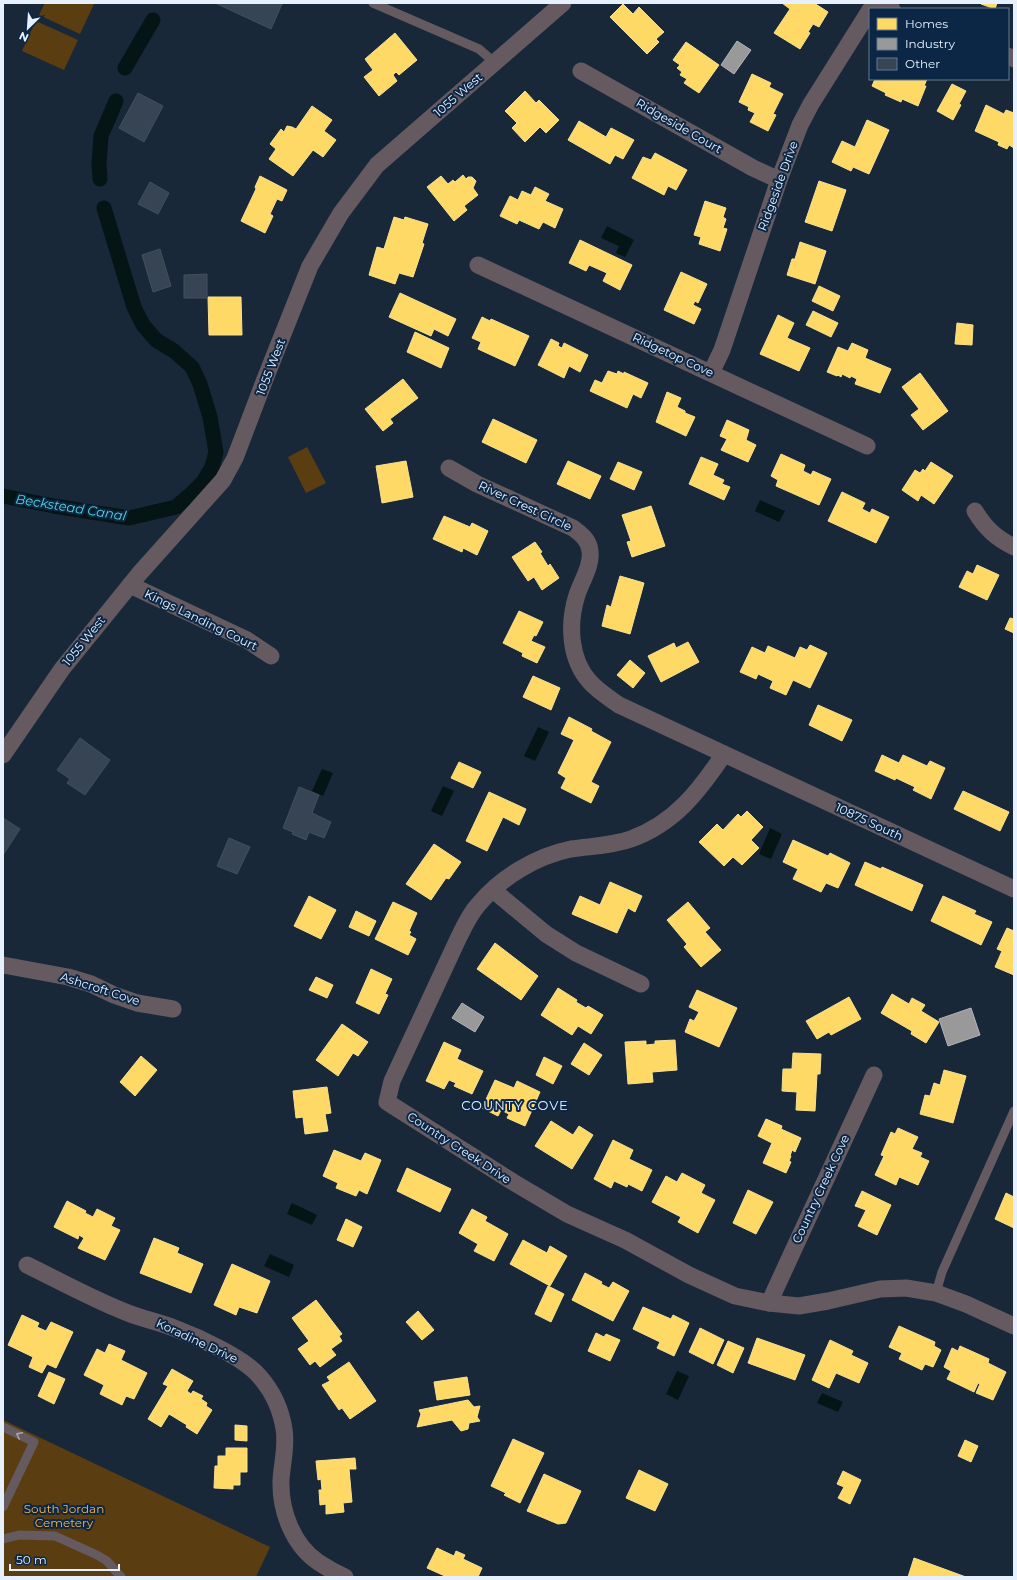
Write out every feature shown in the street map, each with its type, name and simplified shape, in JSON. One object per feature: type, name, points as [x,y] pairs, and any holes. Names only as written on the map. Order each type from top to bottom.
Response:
[{"type":"street","name":"1055 West","points":[[3,755],[62,669],[130,585],[223,480],[236,458],[265,378],[310,266],[341,213],[377,165],[563,3]]},
{"type":"street","name":"Ridgeside Drive","points":[[711,373],[722,350],[778,180],[800,125],[811,104],[869,11]]},
{"type":"street","name":"Ridgeside Court","points":[[581,71],[753,168],[778,180]]},
{"type":"street","name":"Ridgetop Cove","points":[[478,265],[867,446]]},
{"type":"street","name":"River Crest Circle","points":[[449,468],[478,484],[573,528],[585,538],[589,545],[590,560],[572,612],[571,630],[573,648],[589,681],[603,694],[619,705],[724,754]]},
{"type":"street","points":[[975,511],[982,523],[990,532],[1001,541],[1014,547]]},
{"type":"street","name":"Kings Landing Court","points":[[130,585],[247,640],[272,656]]},
{"type":"street","name":"10875 South","points":[[724,754],[1014,890]]},
{"type":"street","name":"Country Creek Drive","points":[[724,754],[702,786],[690,799],[669,818],[656,826],[631,839],[611,844],[569,850],[550,855],[511,875],[478,904],[467,920],[392,1081],[387,1102],[513,1182],[567,1214],[625,1240],[713,1287],[735,1296],[769,1303],[799,1306],[880,1289],[906,1288],[936,1293],[966,1304],[1014,1326]]},
{"type":"street","points":[[493,890],[546,934],[564,946],[609,970],[641,984]]},
{"type":"street","name":"Ashcroft Cove","points":[[3,965],[68,977],[91,984],[114,995],[137,1003],[173,1009]]},
{"type":"street","name":"Country Creek Cove","points":[[769,1303],[874,1074]]},
{"type":"street","name":"Koradine Drive","points":[[27,1265],[129,1314],[175,1328],[228,1353],[245,1363],[260,1376],[272,1393],[280,1411],[285,1430],[285,1449],[281,1480],[282,1500],[287,1519],[295,1536],[305,1550],[317,1562],[345,1577]]},
{"type":"lane","points":[[373,3],[479,49],[495,63]]},
{"type":"lane","points":[[936,1293],[942,1272],[1014,1111]]},
{"type":"lane","points":[[3,1427],[34,1442],[3,1507]]},
{"type":"lane","points":[[3,1539],[19,1535],[55,1536],[107,1561],[121,1577]]},
{"type":"green space","points":[[45,3],[94,4],[80,34],[39,15]]},
{"type":"green space","points":[[36,21],[78,40],[64,70],[22,51]]},
{"type":"green space","points":[[307,447],[326,483],[306,493],[288,457]]},
{"type":"green space","name":"South Jordan Cemetery","points":[[3,1420],[270,1547],[256,1577],[3,1577]]},
{"type":"shaded area","points":[[607,226],[634,240],[625,257],[616,253],[619,246],[601,238]]},
{"type":"shaded area","points":[[760,500],[785,511],[779,522],[755,511]]},
{"type":"shaded area","points":[[538,727],[549,732],[535,761],[524,756]]},
{"type":"shaded area","points":[[322,769],[333,773],[323,796],[312,791]]},
{"type":"shaded area","points":[[443,786],[454,791],[442,816],[431,811]]},
{"type":"shaded area","points":[[770,828],[782,834],[771,859],[759,854]]},
{"type":"shaded area","points":[[292,1203],[317,1215],[312,1225],[287,1214]]},
{"type":"shaded area","points":[[270,1254],[294,1265],[289,1277],[264,1266]]},
{"type":"shaded area","points":[[677,1371],[689,1376],[678,1400],[666,1394]]},
{"type":"shaded area","points":[[822,1393],[843,1402],[838,1412],[817,1403]]},
{"type":"building: Homes","points":[[782,3],[814,3],[828,12],[819,27],[813,24],[808,32],[810,33],[800,49],[774,33],[790,9]]},
{"type":"building: Homes","points":[[982,3],[997,3],[995,8],[981,4]]},
{"type":"building: Homes","points":[[623,4],[633,14],[639,7],[664,32],[656,39],[659,42],[647,54],[610,17]]},
{"type":"building: Homes","points":[[395,33],[417,60],[399,75],[396,72],[393,75],[397,81],[379,96],[364,77],[373,70],[365,59]]},
{"type":"building: Homes","points":[[686,42],[719,65],[699,93],[684,83],[687,79],[680,75],[682,72],[677,68],[680,65],[673,60]]},
{"type":"building: Homes","points":[[752,74],[771,83],[769,87],[783,94],[773,114],[776,115],[768,131],[750,122],[755,113],[748,110],[749,107],[739,102]]},
{"type":"building: Homes","points":[[875,80],[927,80],[924,86],[926,86],[918,106],[902,99],[901,102],[885,95],[886,93],[872,86]]},
{"type":"building: Homes","points":[[952,84],[966,91],[953,120],[937,111]]},
{"type":"building: Homes","points":[[525,91],[536,103],[539,100],[559,120],[546,133],[540,127],[525,142],[512,128],[517,123],[505,111]]},
{"type":"building: Homes","points":[[986,105],[1004,114],[1006,110],[1014,113],[1014,148],[1009,145],[1007,149],[998,145],[999,142],[975,131]]},
{"type":"building: Homes","points":[[312,106],[332,120],[324,131],[336,140],[323,157],[313,150],[293,176],[269,159],[276,149],[270,144],[281,129],[284,132],[287,126],[296,129]]},
{"type":"building: Homes","points":[[867,120],[889,130],[869,174],[853,167],[851,171],[832,162],[842,141],[855,147]]},
{"type":"building: Homes","points":[[579,121],[606,137],[611,128],[634,140],[623,159],[615,155],[610,164],[568,140]]},
{"type":"building: Homes","points":[[655,153],[687,170],[676,190],[668,186],[664,195],[632,178],[643,157],[651,160]]},
{"type":"building: Homes","points":[[463,175],[466,179],[468,177],[472,177],[476,181],[473,188],[478,195],[464,206],[467,210],[454,221],[427,187],[441,176],[448,184],[453,180],[455,182]]},
{"type":"building: Homes","points":[[260,176],[287,190],[282,201],[277,199],[270,214],[273,216],[265,233],[241,221],[256,189],[255,187]]},
{"type":"building: Homes","points":[[819,181],[846,190],[832,231],[805,222]]},
{"type":"building: Homes","points":[[535,187],[549,194],[545,201],[563,209],[555,228],[543,222],[539,229],[519,220],[517,224],[500,216],[510,196],[518,200],[522,191],[531,195]]},
{"type":"building: Homes","points":[[705,201],[726,208],[723,217],[726,219],[723,228],[727,229],[720,251],[699,244],[701,237],[694,235]]},
{"type":"building: Homes","points":[[394,217],[404,220],[405,217],[428,224],[422,243],[424,244],[413,277],[399,273],[395,284],[369,275],[377,247],[384,249]]},
{"type":"building: Homes","points":[[580,240],[632,265],[620,290],[603,281],[607,273],[589,265],[586,271],[569,263]]},
{"type":"building: Homes","points":[[800,242],[826,251],[815,284],[787,275],[792,259],[795,259]]},
{"type":"building: Homes","points":[[681,272],[707,284],[698,303],[695,301],[693,305],[701,309],[694,324],[664,310]]},
{"type":"building: Homes","points":[[819,286],[840,296],[833,311],[812,301]]},
{"type":"building: Homes","points":[[400,293],[456,319],[448,336],[434,329],[431,336],[389,317]]},
{"type":"building: Homes","points":[[208,297],[241,297],[242,335],[209,335]]},
{"type":"building: Homes","points":[[813,311],[838,323],[831,337],[806,325]]},
{"type":"building: Homes","points":[[778,315],[794,323],[787,338],[810,348],[799,371],[760,354]]},
{"type":"building: Homes","points":[[482,317],[490,321],[491,319],[529,336],[515,366],[478,349],[481,342],[472,338]]},
{"type":"building: Homes","points":[[957,323],[973,325],[972,345],[955,344]]},
{"type":"building: Homes","points":[[415,332],[449,348],[441,368],[407,352]]},
{"type":"building: Homes","points":[[551,339],[559,343],[558,346],[562,348],[564,343],[588,355],[580,372],[569,366],[564,378],[538,365]]},
{"type":"building: Homes","points":[[852,343],[868,350],[865,358],[891,369],[880,393],[855,384],[857,379],[851,376],[850,378],[842,374],[841,377],[827,372],[838,347],[848,351]]},
{"type":"building: Homes","points":[[608,371],[617,374],[618,371],[624,374],[624,372],[648,383],[641,398],[633,394],[627,408],[590,391],[595,380],[602,383]]},
{"type":"building: Homes","points":[[920,373],[948,411],[923,430],[911,415],[919,409],[902,387]]},
{"type":"building: Homes","points":[[403,379],[418,398],[390,419],[393,423],[383,431],[365,409]]},
{"type":"building: Homes","points":[[667,392],[681,398],[677,407],[685,411],[685,413],[695,417],[686,436],[656,422]]},
{"type":"building: Homes","points":[[493,419],[537,440],[526,463],[482,442]]},
{"type":"building: Homes","points":[[727,420],[749,430],[746,440],[756,445],[748,462],[721,450],[727,439],[720,436]]},
{"type":"building: Homes","points":[[781,454],[805,465],[803,471],[811,475],[813,471],[831,479],[819,505],[776,486],[778,480],[771,476]]},
{"type":"building: Homes","points":[[701,457],[718,464],[713,475],[724,480],[722,484],[730,487],[724,500],[689,484]]},
{"type":"building: Homes","points":[[406,461],[413,497],[382,503],[376,466]]},
{"type":"building: Homes","points":[[568,461],[601,476],[590,499],[557,484]]},
{"type":"building: Homes","points":[[618,462],[642,472],[634,490],[610,479]]},
{"type":"building: Homes","points":[[931,462],[953,476],[934,504],[921,495],[918,501],[902,490],[915,470],[920,473],[923,469],[925,471]]},
{"type":"building: Homes","points":[[842,492],[865,503],[862,509],[870,513],[872,509],[889,517],[876,543],[828,521]]},
{"type":"building: Homes","points":[[651,506],[665,546],[632,557],[627,542],[631,541],[622,515]]},
{"type":"building: Homes","points":[[444,516],[470,527],[472,523],[488,531],[477,555],[463,548],[462,552],[433,539]]},
{"type":"building: Homes","points":[[535,542],[542,552],[540,553],[548,566],[550,564],[559,578],[542,590],[534,577],[528,581],[512,557]]},
{"type":"building: Homes","points":[[977,565],[999,575],[987,600],[959,587],[967,571],[973,574]]},
{"type":"building: Homes","points":[[620,576],[644,583],[630,634],[602,626],[607,605],[611,607]]},
{"type":"building: Homes","points":[[519,611],[543,622],[536,636],[534,635],[531,641],[545,647],[537,663],[522,656],[523,653],[503,643]]},
{"type":"building: Homes","points":[[1010,618],[1014,619],[1014,633],[1005,629]]},
{"type":"building: Homes","points":[[688,642],[699,662],[661,682],[648,656],[674,643],[676,648]]},
{"type":"building: Homes","points":[[810,645],[827,653],[810,688],[793,680],[786,695],[770,688],[773,681],[758,674],[756,679],[740,672],[752,647],[765,653],[768,646],[795,658],[800,647],[807,650]]},
{"type":"building: Homes","points":[[630,660],[645,673],[633,688],[617,675]]},
{"type":"building: Homes","points":[[533,676],[560,688],[551,710],[523,697]]},
{"type":"building: Homes","points":[[818,705],[852,720],[842,741],[809,725]]},
{"type":"building: Homes","points":[[569,717],[592,729],[591,731],[611,742],[591,782],[599,786],[591,803],[561,788],[566,778],[558,773],[574,740],[561,734]]},
{"type":"building: Homes","points":[[882,755],[899,763],[903,755],[927,766],[930,761],[945,768],[931,799],[913,790],[915,787],[896,778],[895,780],[875,771]]},
{"type":"building: Homes","points":[[459,762],[481,772],[473,788],[451,778]]},
{"type":"building: Homes","points":[[963,791],[1009,812],[1000,831],[954,809]]},
{"type":"building: Homes","points":[[489,792],[526,809],[519,825],[503,817],[487,851],[466,841]]},
{"type":"building: Homes","points":[[747,811],[763,827],[751,840],[759,848],[742,865],[733,857],[724,866],[699,842],[717,824],[723,830],[738,814],[741,817]]},
{"type":"building: Homes","points":[[793,840],[828,856],[830,853],[850,863],[838,888],[826,883],[821,892],[793,879],[798,869],[783,862]]},
{"type":"building: Homes","points":[[434,844],[461,862],[449,879],[446,878],[431,900],[406,884]]},
{"type":"building: Homes","points":[[865,862],[881,869],[882,867],[923,885],[912,911],[855,885]]},
{"type":"building: Homes","points":[[610,882],[642,896],[635,912],[628,908],[617,933],[572,914],[580,896],[600,905]]},
{"type":"building: Homes","points":[[309,896],[336,910],[321,939],[294,926]]},
{"type":"building: Homes","points":[[943,896],[976,911],[974,914],[992,922],[981,945],[931,921]]},
{"type":"building: Homes","points":[[393,902],[417,913],[409,931],[411,932],[409,935],[416,939],[408,955],[375,939]]},
{"type":"building: Homes","points":[[688,902],[710,928],[705,932],[721,950],[701,967],[684,947],[687,944],[667,920]]},
{"type":"building: Homes","points":[[356,911],[376,921],[369,936],[349,927]]},
{"type":"building: Homes","points":[[1007,928],[1014,931],[1014,975],[995,967],[1002,951],[997,949]]},
{"type":"building: Homes","points":[[495,943],[538,976],[521,1000],[477,969]]},
{"type":"building: Homes","points":[[371,969],[392,979],[385,994],[388,995],[379,1014],[356,1003]]},
{"type":"building: Homes","points":[[316,977],[333,985],[327,998],[309,990]]},
{"type":"building: Homes","points":[[558,988],[577,1000],[576,1002],[586,1008],[588,1006],[603,1015],[591,1034],[578,1026],[572,1035],[541,1015]]},
{"type":"building: Homes","points":[[697,990],[737,1008],[719,1047],[685,1032],[690,1019],[694,1021],[699,1012],[689,1007]]},
{"type":"building: Homes","points":[[892,994],[909,1004],[912,998],[925,1005],[921,1011],[939,1022],[926,1043],[911,1034],[912,1031],[881,1013]]},
{"type":"building: Homes","points":[[849,997],[861,1019],[831,1035],[829,1032],[817,1039],[806,1021]]},
{"type":"building: Homes","points":[[342,1024],[368,1042],[358,1056],[353,1053],[338,1076],[316,1060]]},
{"type":"building: Homes","points":[[675,1040],[677,1070],[652,1072],[653,1082],[628,1084],[625,1042],[646,1041],[646,1045],[655,1044],[655,1041]]},
{"type":"building: Homes","points":[[444,1042],[461,1050],[457,1059],[483,1071],[472,1094],[454,1086],[456,1083],[449,1080],[444,1089],[426,1081]]},
{"type":"building: Homes","points":[[584,1043],[602,1055],[589,1075],[571,1064]]},
{"type":"building: Homes","points":[[793,1053],[821,1054],[820,1074],[817,1074],[815,1111],[796,1110],[797,1092],[782,1091],[783,1069],[792,1069]]},
{"type":"building: Homes","points":[[141,1056],[157,1070],[135,1096],[120,1082]]},
{"type":"building: Homes","points":[[544,1057],[562,1066],[553,1084],[536,1075]]},
{"type":"building: Homes","points":[[944,1070],[966,1076],[953,1123],[920,1114],[925,1095],[930,1096],[934,1083],[940,1085]]},
{"type":"building: Homes","points":[[495,1080],[514,1088],[517,1081],[540,1092],[525,1126],[507,1118],[509,1114],[501,1110],[498,1116],[482,1108]]},
{"type":"building: Homes","points":[[327,1087],[331,1113],[325,1114],[328,1131],[305,1134],[303,1117],[296,1118],[293,1091]]},
{"type":"building: Homes","points":[[766,1119],[782,1126],[781,1129],[801,1138],[795,1152],[792,1150],[789,1161],[791,1162],[786,1173],[763,1163],[772,1143],[758,1136]]},
{"type":"building: Homes","points":[[551,1121],[573,1135],[579,1126],[593,1135],[572,1169],[535,1146]]},
{"type":"building: Homes","points":[[898,1128],[918,1137],[912,1149],[922,1153],[920,1157],[929,1161],[918,1185],[899,1177],[896,1185],[875,1175],[884,1156],[881,1155],[891,1132],[895,1134]]},
{"type":"building: Homes","points":[[613,1140],[633,1150],[629,1159],[652,1170],[642,1191],[628,1184],[627,1187],[614,1181],[611,1188],[594,1179]]},
{"type":"building: Homes","points":[[334,1150],[361,1161],[365,1153],[381,1160],[367,1194],[359,1190],[356,1196],[336,1188],[338,1183],[323,1176]]},
{"type":"building: Homes","points":[[407,1168],[451,1189],[440,1212],[397,1191]]},
{"type":"building: Homes","points":[[682,1173],[705,1185],[701,1193],[715,1200],[698,1233],[678,1222],[681,1217],[652,1202],[666,1176],[677,1182]]},
{"type":"building: Homes","points":[[748,1190],[773,1202],[756,1234],[733,1223]]},
{"type":"building: Homes","points":[[862,1191],[891,1205],[877,1235],[858,1226],[866,1210],[855,1206]]},
{"type":"building: Homes","points":[[1006,1193],[1014,1197],[1014,1228],[995,1219]]},
{"type":"building: Homes","points":[[67,1201],[86,1211],[85,1213],[93,1217],[97,1209],[115,1218],[111,1226],[120,1230],[105,1260],[78,1248],[84,1238],[79,1235],[78,1239],[54,1227]]},
{"type":"building: Homes","points":[[472,1209],[487,1217],[485,1221],[508,1234],[494,1261],[474,1251],[478,1244],[459,1233]]},
{"type":"building: Homes","points":[[346,1219],[362,1227],[353,1247],[337,1240]]},
{"type":"building: Homes","points":[[154,1238],[179,1248],[177,1253],[203,1264],[191,1293],[140,1273]]},
{"type":"building: Homes","points":[[523,1240],[547,1253],[550,1246],[567,1256],[550,1286],[510,1264]]},
{"type":"building: Homes","points":[[232,1264],[270,1281],[257,1313],[239,1307],[236,1315],[214,1305]]},
{"type":"building: Homes","points":[[585,1273],[602,1282],[601,1284],[609,1288],[613,1282],[629,1291],[613,1321],[572,1300]]},
{"type":"building: Homes","points":[[548,1286],[564,1294],[551,1322],[535,1314]]},
{"type":"building: Homes","points":[[316,1300],[342,1334],[339,1336],[342,1341],[331,1349],[336,1355],[320,1367],[315,1361],[310,1365],[298,1349],[309,1341],[292,1318]]},
{"type":"building: Homes","points":[[643,1307],[671,1319],[673,1315],[689,1323],[674,1356],[657,1348],[660,1342],[633,1329]]},
{"type":"building: Homes","points":[[418,1311],[434,1330],[422,1340],[406,1322]]},
{"type":"building: Homes","points":[[22,1315],[39,1323],[37,1327],[46,1331],[51,1322],[73,1332],[56,1368],[47,1364],[42,1373],[29,1367],[33,1357],[8,1345]]},
{"type":"building: Homes","points":[[899,1326],[935,1342],[934,1346],[941,1350],[933,1367],[925,1364],[922,1370],[899,1359],[902,1353],[889,1347]]},
{"type":"building: Homes","points":[[700,1328],[724,1340],[713,1364],[689,1352]]},
{"type":"building: Homes","points":[[596,1333],[604,1337],[606,1334],[620,1340],[610,1361],[588,1351]]},
{"type":"building: Homes","points":[[757,1338],[805,1355],[795,1380],[748,1363]]},
{"type":"building: Homes","points":[[830,1340],[853,1351],[851,1355],[868,1363],[859,1383],[836,1373],[829,1388],[812,1380]]},
{"type":"building: Homes","points":[[728,1341],[744,1348],[733,1373],[717,1365]]},
{"type":"building: Homes","points":[[109,1344],[125,1351],[121,1360],[147,1373],[134,1399],[126,1396],[122,1405],[100,1394],[104,1385],[84,1375],[97,1349],[105,1353]]},
{"type":"building: Homes","points":[[960,1346],[989,1359],[988,1363],[1006,1372],[993,1400],[976,1393],[980,1384],[978,1383],[974,1392],[947,1379],[951,1371],[944,1367],[952,1348],[958,1351]]},
{"type":"building: Homes","points":[[349,1362],[376,1401],[350,1419],[342,1408],[339,1410],[322,1385],[330,1381],[327,1377]]},
{"type":"building: Homes","points":[[172,1369],[193,1381],[187,1391],[191,1394],[193,1391],[203,1396],[201,1399],[207,1403],[206,1406],[212,1410],[197,1434],[186,1427],[187,1425],[169,1414],[161,1427],[148,1419],[168,1386],[163,1384]]},
{"type":"building: Homes","points":[[49,1372],[65,1379],[54,1404],[38,1396]]},
{"type":"building: Homes","points":[[467,1377],[470,1395],[437,1400],[434,1382]]},
{"type":"building: Homes","points":[[468,1400],[474,1407],[480,1406],[477,1417],[480,1421],[469,1423],[468,1429],[461,1431],[452,1420],[417,1427],[421,1414],[419,1410]]},
{"type":"building: Homes","points":[[235,1425],[247,1426],[247,1441],[235,1440]]},
{"type":"building: Homes","points":[[513,1439],[544,1453],[520,1503],[504,1495],[506,1493],[491,1486]]},
{"type":"building: Homes","points":[[965,1440],[978,1446],[971,1462],[958,1456]]},
{"type":"building: Homes","points":[[226,1448],[247,1448],[247,1472],[240,1472],[240,1485],[233,1485],[233,1489],[214,1488],[215,1466],[218,1466],[218,1456],[226,1456]]},
{"type":"building: Homes","points":[[355,1458],[356,1469],[349,1469],[352,1502],[343,1503],[344,1512],[326,1514],[326,1504],[320,1505],[319,1490],[322,1490],[321,1479],[318,1480],[316,1461]]},
{"type":"building: Homes","points":[[639,1470],[668,1484],[655,1511],[626,1498]]},
{"type":"building: Homes","points":[[843,1471],[861,1480],[850,1504],[838,1498],[844,1487],[837,1484]]},
{"type":"building: Homes","points":[[544,1474],[581,1491],[566,1523],[558,1524],[527,1511]]},
{"type":"building: Homes","points":[[437,1548],[454,1556],[456,1551],[465,1555],[463,1559],[482,1568],[478,1577],[447,1577],[427,1568]]},
{"type":"building: Homes","points":[[914,1558],[966,1577],[908,1577]]},
{"type":"building: Industry","points":[[737,41],[751,50],[734,74],[721,65]]},
{"type":"building: Industry","points":[[462,1003],[484,1017],[475,1032],[452,1018]]},
{"type":"building: Industry","points":[[971,1008],[980,1035],[948,1046],[939,1019]]},
{"type":"building: Other","points":[[215,3],[279,3],[282,4],[271,29]]},
{"type":"building: Other","points":[[138,93],[163,106],[144,142],[119,128]]},
{"type":"building: Other","points":[[150,182],[169,193],[158,214],[138,204]]},
{"type":"building: Other","points":[[160,249],[171,286],[153,292],[142,255]]},
{"type":"building: Other","points":[[207,274],[207,298],[184,298],[184,275]]},
{"type":"building: Other","points":[[80,738],[110,760],[85,795],[67,783],[70,779],[57,770]]},
{"type":"building: Other","points":[[299,787],[319,795],[312,813],[331,822],[324,838],[309,832],[306,840],[283,828]]},
{"type":"building: Other","points":[[3,818],[20,829],[3,855]]},
{"type":"building: Other","points":[[229,838],[250,847],[237,874],[217,866]]},
{"type":"waterway","name":"Beckstead Canal","points":[[125,68],[153,20]]},
{"type":"waterway","name":"Beckstead Canal","points":[[100,179],[99,164],[101,136],[116,101]]},
{"type":"waterway","name":"Beckstead Canal","points":[[3,496],[129,518],[176,507],[203,482],[212,467],[216,452],[210,417],[200,384],[192,367],[174,351],[156,340],[143,325],[134,307],[104,208]]},
{"type":"district","name":"COUNTY COVE","points":[[515,1105]]}]
